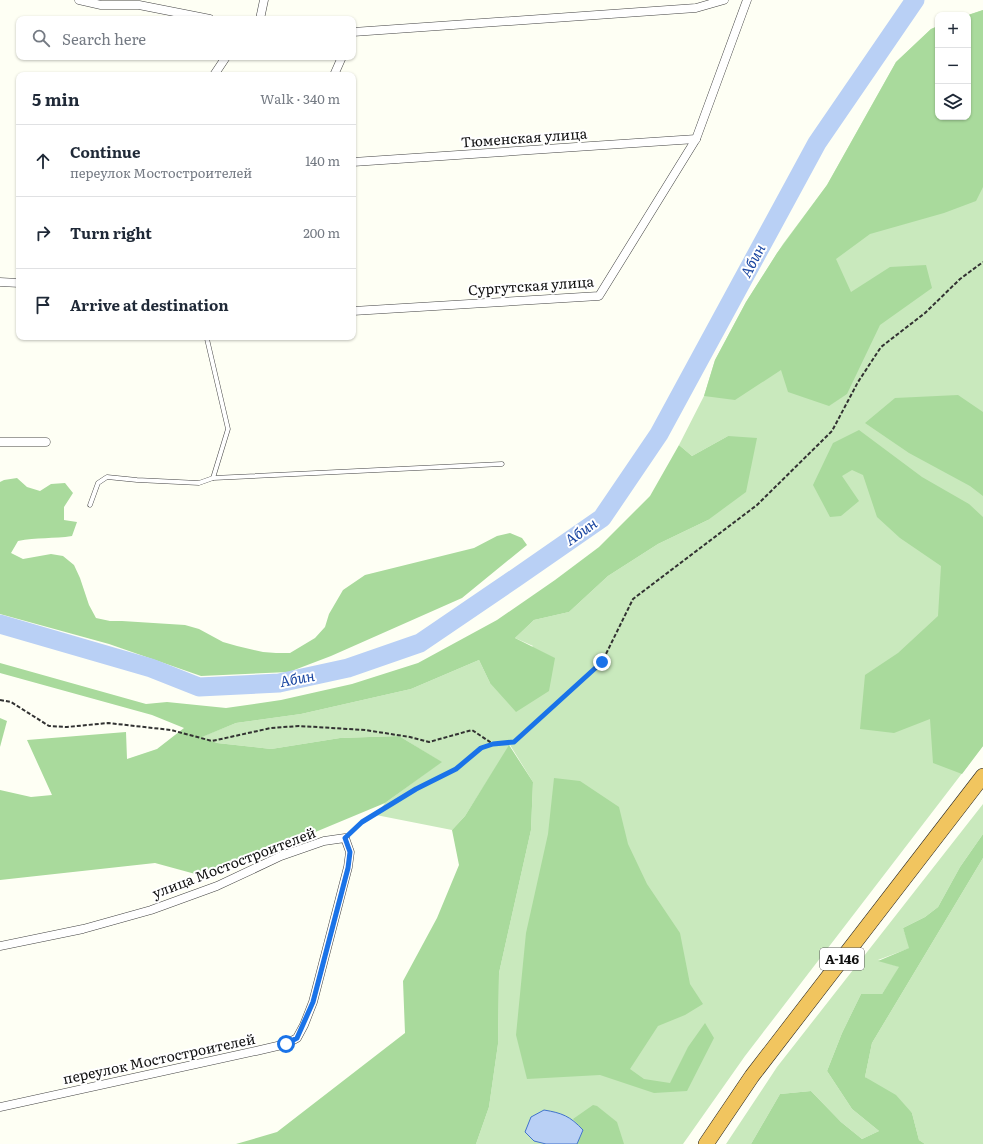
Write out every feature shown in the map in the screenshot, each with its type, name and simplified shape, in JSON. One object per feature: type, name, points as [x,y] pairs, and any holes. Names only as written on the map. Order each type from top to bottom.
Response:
[{"type":"highway","name":"А-146","points":[[706,1144],[752,1076],[983,776]]},
{"type":"street","points":[[79,0],[101,5],[139,5],[195,16]]},
{"type":"street","points":[[261,16],[264,0]]},
{"type":"street","points":[[356,32],[696,8],[724,0]]},
{"type":"street","points":[[696,139],[747,0]]},
{"type":"street","points":[[216,72],[224,60]]},
{"type":"street","points":[[335,72],[341,60]]},
{"type":"street","name":"Тюменская улица","points":[[356,162],[696,139]]},
{"type":"street","name":"Сургутская улица","points":[[356,311],[599,296],[696,139]]},
{"type":"street","points":[[0,282],[16,283]]},
{"type":"street","points":[[0,442],[46,442]]},
{"type":"street","name":"переулок Мостостроителей","points":[[0,1107],[271,1048],[286,1044],[297,1038],[313,1002],[348,868],[350,852],[345,838]]},
{"type":"street","name":"улица Мостостроителей","points":[[0,946],[83,929],[150,910],[217,886],[281,856],[324,841],[345,838]]},
{"type":"lane","points":[[208,340],[228,430],[213,478]]},
{"type":"lane","points":[[90,505],[98,483],[107,477],[199,483],[213,478],[502,464]]},
{"type":"path","points":[[345,838],[362,822],[416,789],[456,769],[481,748],[493,744],[514,742],[602,662],[633,599],[757,505],[832,431],[858,382],[881,347],[925,313],[960,280],[983,262]]},
{"type":"path","points":[[0,700],[11,702],[49,726],[67,727],[108,723],[171,730],[212,741],[272,728],[299,726],[365,730],[410,737],[429,742],[472,730],[493,744]]},
{"type":"green space","points":[[983,10],[983,746],[745,1056],[683,1144],[476,1144],[489,1107],[498,1044],[499,973],[531,830],[533,782],[510,745],[465,816],[452,830],[376,815],[385,803],[441,762],[399,736],[340,738],[271,749],[217,743],[201,737],[236,723],[301,714],[411,689],[479,660],[490,683],[533,646],[515,638],[534,620],[569,612],[608,576],[658,544],[708,520],[728,436],[692,456],[679,445],[704,396],[715,360],[746,302],[783,244],[827,185],[896,62],[931,29],[935,27],[935,120],[971,120],[971,14]]},
{"type":"green space","points":[[983,10],[983,187],[976,201],[944,213],[870,234],[836,259],[851,292],[890,267],[926,265],[932,288],[880,325],[847,394],[829,406],[788,392],[781,370],[735,400],[704,396],[715,360],[746,302],[777,253],[827,185],[896,62],[931,29],[935,27],[935,120],[971,120],[971,14]]},
{"type":"green space","points":[[958,395],[983,412],[983,496],[970,486],[909,453],[865,423],[895,398]]},
{"type":"green space","points":[[859,430],[922,477],[969,504],[983,517],[983,746],[962,774],[933,763],[930,719],[894,733],[860,729],[865,675],[898,653],[938,616],[941,566],[900,538],[877,517],[863,475],[852,470],[842,476],[859,501],[841,516],[830,517],[813,485],[833,443]]},
{"type":"green space","points":[[728,436],[757,438],[746,492],[708,520],[658,544],[608,576],[569,612],[534,620],[515,638],[555,658],[549,691],[516,712],[490,683],[479,660],[411,689],[301,714],[236,723],[202,737],[217,743],[271,749],[340,738],[399,736],[442,762],[385,803],[301,838],[199,875],[155,863],[0,880],[0,790],[31,797],[52,795],[27,740],[126,732],[127,759],[157,749],[184,728],[152,715],[0,673],[0,663],[146,704],[167,702],[226,708],[281,700],[352,684],[418,663],[497,620],[555,580],[599,547],[650,496],[679,445],[692,456]]},
{"type":"green space","points":[[17,478],[27,487],[40,491],[51,484],[65,483],[73,493],[64,507],[64,520],[77,522],[72,536],[18,541],[11,553],[23,559],[51,554],[63,556],[74,565],[89,605],[96,618],[110,621],[185,625],[199,629],[223,642],[263,652],[290,653],[315,638],[325,627],[329,614],[343,590],[365,575],[474,548],[497,536],[510,533],[522,538],[527,545],[462,598],[331,656],[289,672],[201,676],[109,644],[0,614],[0,482]]},
{"type":"green space","points":[[0,718],[7,721],[0,747]]},
{"type":"green space","points":[[509,745],[533,782],[531,830],[499,973],[498,1044],[489,1107],[476,1144],[236,1144],[277,1132],[405,1033],[403,981],[437,918],[459,865],[452,830],[465,816]]},
{"type":"green space","points":[[554,778],[580,781],[619,807],[628,844],[647,884],[680,933],[690,984],[703,1004],[685,1015],[658,1026],[630,1069],[644,1079],[670,1083],[688,1047],[705,1023],[714,1038],[687,1091],[654,1093],[600,1075],[527,1079],[516,1035],[526,933],[548,834]]},
{"type":"green space","points":[[983,804],[983,834],[960,867],[938,907],[925,917],[903,928],[910,948],[878,960],[900,967],[882,994],[861,994],[842,1033],[827,1071],[852,1109],[879,1131],[862,1139],[841,1122],[811,1091],[780,1094],[751,1144],[726,1144],[777,1067]]},
{"type":"green space","points":[[983,834],[983,858],[872,1043],[865,1077],[896,1095],[912,1113],[919,1140],[925,1144],[751,1144],[780,1094],[811,1091],[841,1122],[862,1139],[879,1131],[852,1109],[827,1071],[842,1033],[861,994],[882,994],[899,967],[878,961],[909,948],[903,928],[925,917],[938,907],[960,867]]},
{"type":"green space","points":[[983,858],[983,1144],[925,1144],[919,1140],[912,1113],[865,1077],[872,1043]]},
{"type":"green space","points":[[593,1105],[597,1106],[617,1122],[624,1144],[577,1144],[583,1130],[573,1119]]},
{"type":"water","points":[[544,1110],[556,1112],[565,1116],[574,1121],[583,1130],[577,1144],[546,1144],[534,1141],[525,1132],[531,1117]]},
{"type":"waterway","name":"Абин","points":[[0,624],[151,668],[199,687],[279,683],[348,668],[420,643],[517,577],[602,518],[659,434],[817,143],[915,0]]},
{"type":"route","points":[[286,1044],[297,1038],[313,1002],[348,868],[350,852],[345,838],[362,822],[416,789],[456,769],[481,748],[493,744],[514,742],[602,662]]}]
